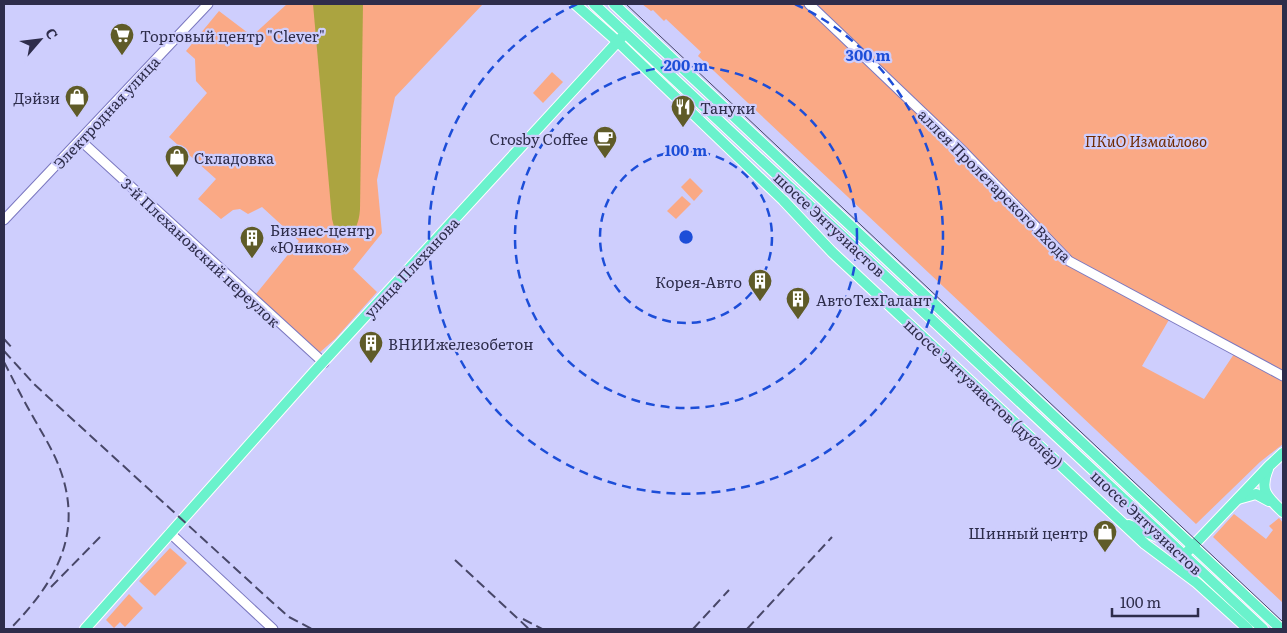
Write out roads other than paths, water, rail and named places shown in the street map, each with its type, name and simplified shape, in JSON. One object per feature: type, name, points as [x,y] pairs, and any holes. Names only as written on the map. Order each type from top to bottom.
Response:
[{"type":"main road","name":"шоссе Энтузиастов (дублёр)","points":[[575,4],[618,42],[783,200],[832,252],[1118,519],[1145,544],[1179,569],[1248,629]]},
{"type":"main road","name":"шоссе Энтузиастов","points":[[594,4],[1262,629]]},
{"type":"main road","name":"шоссе Энтузиастов","points":[[614,4],[1281,629]]},
{"type":"main road","points":[[602,27],[608,40],[609,52],[621,51],[629,53],[625,33],[628,24],[624,14]]},
{"type":"main road","name":"улица Плеханова","points":[[85,629],[625,33]]},
{"type":"main road","points":[[713,134],[774,172]]},
{"type":"main road","points":[[1179,569],[1183,555],[1283,453]]},
{"type":"main road","points":[[1269,466],[1263,486],[1268,496],[1282,511]]},
{"type":"main road","points":[[1238,499],[1256,494],[1265,497],[1282,511]]},
{"type":"main road","points":[[1118,519],[1167,541]]},
{"type":"street","name":"Электродная улица","points":[[4,220],[208,4]]},
{"type":"street","name":"аллея Пролетарского Входа","points":[[809,4],[964,152],[1069,262],[1283,376]]},
{"type":"street","name":"3-й Плехановский переулок","points":[[80,140],[324,363]]},
{"type":"street","points":[[170,533],[273,629]]},
{"type":"tram line","points":[[626,4],[1283,622]]},
{"type":"railway","points":[[4,339],[13,349]]},
{"type":"railway","points":[[4,351],[34,384],[272,602],[289,617],[312,629]]},
{"type":"railway","points":[[4,362],[51,448],[60,469],[67,493],[69,515],[67,536],[52,576],[26,612],[10,629]]},
{"type":"railway","points":[[51,587],[103,534]]},
{"type":"railway","points":[[747,629],[832,537]]},
{"type":"railway","points":[[455,560],[529,629]]},
{"type":"railway","points":[[693,629],[729,590]]},
{"type":"railway","points":[[523,619],[542,629]]},
{"type":"place","name":"Торговый центр \"Clever\"","points":[[122,56]]},
{"type":"place","name":"Дэйзи","points":[[77,118]]},
{"type":"place","name":"Тануки","points":[[683,128]]},
{"type":"place","name":"Crosby Coffee","points":[[605,159]]},
{"type":"place","name":"Складовка","points":[[177,178]]},
{"type":"place","name":"Бизнес-центр «Юникон»","points":[[252,259]]},
{"type":"place","name":"Корея-Авто","points":[[760,302]]},
{"type":"place","name":"АвтоТехГалант","points":[[798,320]]},
{"type":"place","name":"ВНИИжелезобетон","points":[[371,364]]},
{"type":"place","name":"Шинный центр","points":[[1105,553]]},
{"type":"park label","name":"ПКиО Измайлово","points":[[1146,140]]}]
